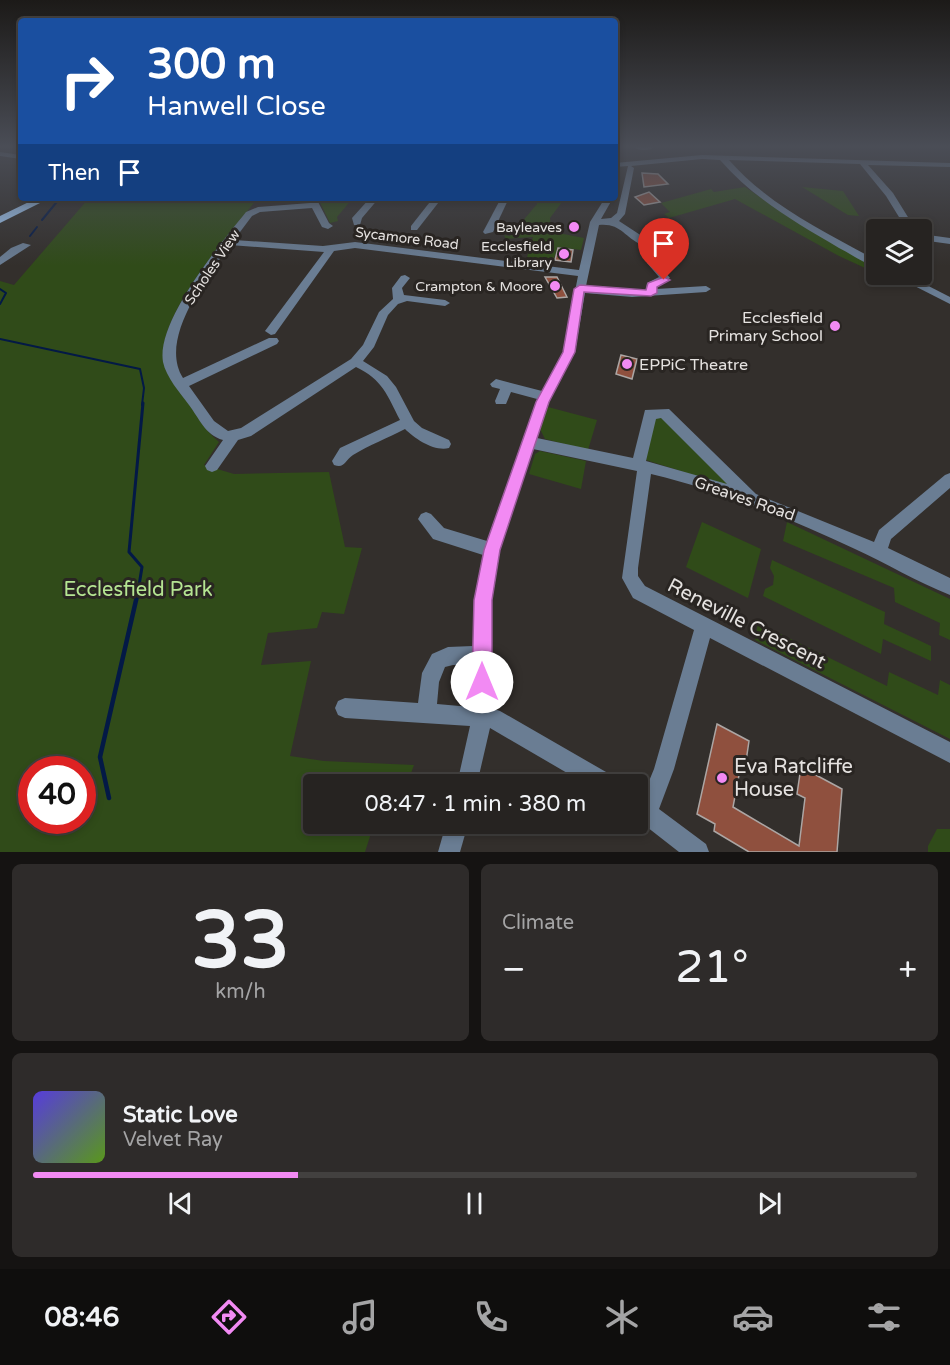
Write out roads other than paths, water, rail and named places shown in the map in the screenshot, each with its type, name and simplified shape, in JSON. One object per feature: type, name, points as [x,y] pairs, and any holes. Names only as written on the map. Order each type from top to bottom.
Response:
[{"type":"main road","points":[[0,216],[29,201]]},
{"type":"main road","points":[[0,220],[39,201]]},
{"type":"street","points":[[614,221],[621,214],[627,187]]},
{"type":"street","points":[[752,187],[866,258]]},
{"type":"street","points":[[884,187],[905,219]]},
{"type":"street","points":[[313,201],[328,226]]},
{"type":"street","name":"Scholes View","points":[[231,438],[220,435],[211,428],[197,403],[181,384],[169,360],[173,332],[185,306],[228,242],[254,211],[313,201]]},
{"type":"street","points":[[357,223],[357,218],[372,201]]},
{"type":"street","points":[[414,228],[436,201]]},
{"type":"street","points":[[488,232],[504,201]]},
{"type":"street","points":[[470,774],[478,742],[481,710],[483,600],[492,550],[545,396],[569,352],[595,222],[607,201]]},
{"type":"street","points":[[595,222],[614,221],[645,243],[664,245],[675,256]]},
{"type":"street","points":[[932,239],[950,241]]},
{"type":"street","name":"Sycamore Road","points":[[228,242],[328,249],[342,245],[355,245],[583,274]]},
{"type":"street","points":[[0,262],[14,250],[26,245]]},
{"type":"street","points":[[181,384],[272,336],[328,254],[328,249]]},
{"type":"street","points":[[651,293],[651,285],[665,278],[652,263]]},
{"type":"street","points":[[399,300],[397,288],[405,278]]},
{"type":"street","points":[[918,285],[950,301]]},
{"type":"street","points":[[580,289],[623,294],[706,290]]},
{"type":"street","points":[[212,466],[231,438],[246,432],[355,362],[368,347],[383,314],[399,300],[445,303]]},
{"type":"street","points":[[355,362],[382,377],[406,423],[421,436],[444,444]]},
{"type":"street","points":[[501,401],[502,385],[545,396]]},
{"type":"street","name":"Reneville Crescent","points":[[750,498],[735,480],[664,413],[650,414],[641,466],[630,578],[633,586],[645,597],[950,753]]},
{"type":"street","points":[[339,461],[345,452],[406,423]]},
{"type":"street","name":"Greaves Road","points":[[528,442],[641,466],[750,498],[879,551],[950,587]]},
{"type":"street","points":[[879,551],[885,536],[950,479]]},
{"type":"street","points":[[426,519],[439,534],[492,550]]},
{"type":"street","points":[[648,799],[664,769],[704,627]]},
{"type":"street","points":[[427,714],[432,669],[436,661],[443,657],[482,655]]},
{"type":"street","points":[[345,708],[427,714],[481,710],[589,774]]},
{"type":"street","points":[[648,814],[699,852]]},
{"type":"street","points":[[449,852],[454,834]]},
{"type":"waterway","points":[[42,220],[58,201]]},
{"type":"waterway","points":[[30,236],[37,227]]},
{"type":"waterway","points":[[0,289],[6,293],[0,304]]},
{"type":"waterway","points":[[0,339],[140,369],[144,388],[142,405]]},
{"type":"waterway","points":[[137,598],[142,567],[129,552],[143,403]]},
{"type":"waterway","points":[[109,798],[100,757],[137,596]]},
{"type":"place","name":"Bayleaves","points":[[574,227]]},
{"type":"place","name":"Ecclesfield Library","points":[[564,254]]},
{"type":"place","name":"Crampton & Moore","points":[[555,286]]},
{"type":"place","name":"Ecclesfield Primary School","points":[[835,326]]},
{"type":"place","name":"EPPiC Theatre","points":[[627,364]]},
{"type":"place","name":"Eva Ratcliffe House","points":[[722,778]]},
{"type":"park label","name":"Ecclesfield Park","points":[[138,589]]}]
